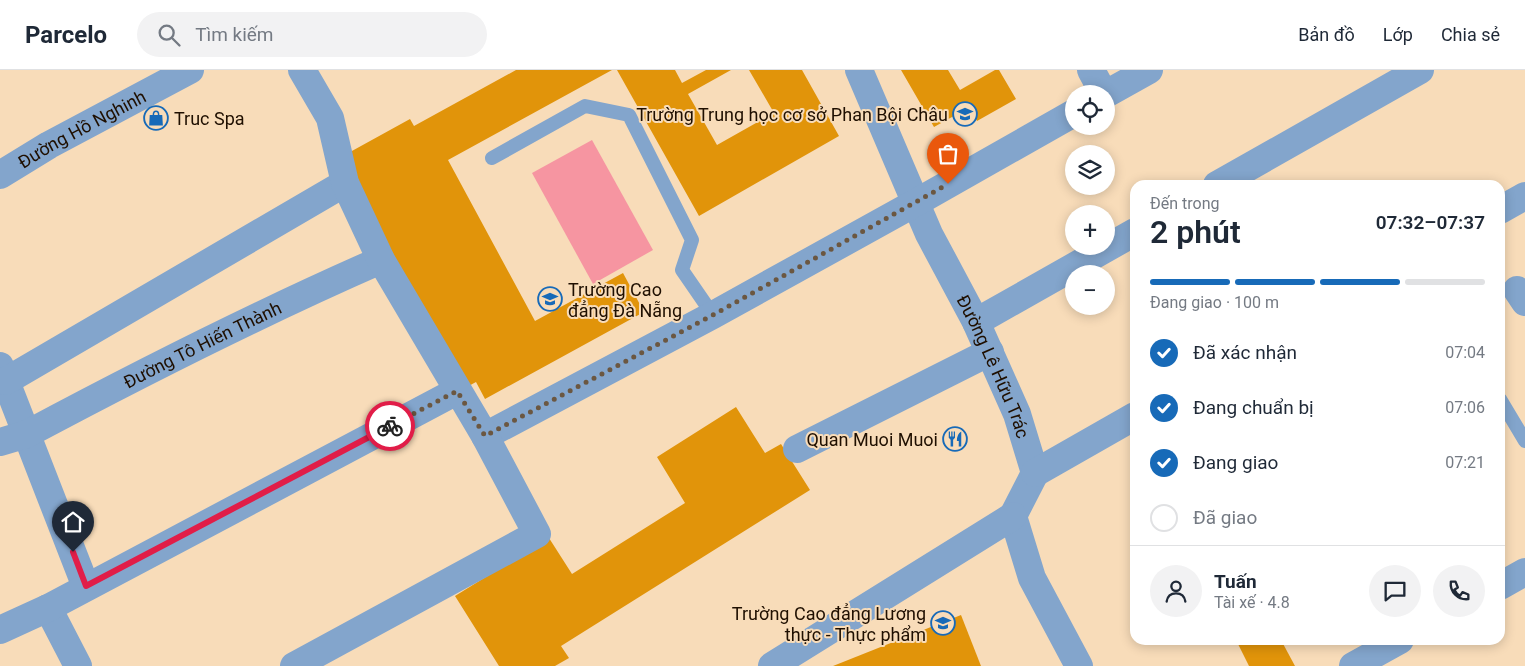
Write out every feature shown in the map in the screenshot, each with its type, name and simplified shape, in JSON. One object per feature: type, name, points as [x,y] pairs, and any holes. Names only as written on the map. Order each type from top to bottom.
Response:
[{"type":"street","name":"Đường Hồ Nghinh","points":[[0,174],[49,145],[190,70]]},
{"type":"street","points":[[294,666],[537,534],[485,436],[381,260],[345,182],[330,118],[302,70]]},
{"type":"street","name":"Đường Lê Hữu Trác","points":[[859,70],[930,234],[990,352],[1017,414],[1035,473]]},
{"type":"street","points":[[1091,70],[1100,85]]},
{"type":"street","points":[[1115,89],[1149,70]]},
{"type":"street","points":[[1225,180],[1391,77],[1420,70]]},
{"type":"street","points":[[485,436],[713,315],[1065,118]]},
{"type":"street","points":[[86,586],[3,373],[345,182]]},
{"type":"street","points":[[1505,207],[1525,196]]},
{"type":"street","points":[[976,322],[1130,235]]},
{"type":"street","name":"Đường Tô Hiến Thành","points":[[0,442],[26,434],[197,346],[381,260]]},
{"type":"street","points":[[797,449],[990,352]]},
{"type":"street","points":[[0,630],[48,608],[86,586],[457,391]]},
{"type":"street","points":[[772,666],[1012,516],[1035,473],[1130,419]]},
{"type":"street","points":[[1012,516],[1032,578],[1079,666]]},
{"type":"street","points":[[1505,583],[1525,572]]},
{"type":"street","points":[[48,608],[78,666]]},
{"type":"street","points":[[1365,653],[1387,645]]},
{"type":"lane","points":[[492,158],[585,106],[629,115],[692,240],[682,270],[713,315]]},
{"type":"lane","points":[[1505,407],[1525,440]]},
{"type":"shaded area","points":[[592,140],[653,250],[593,284],[532,173]]},
{"type":"building","points":[[516,70],[612,70],[448,160],[535,321],[623,273],[644,312],[485,399],[476,382],[465,388],[341,157],[410,119],[414,126]]},
{"type":"building","points":[[617,70],[675,70],[682,83],[706,70],[731,70],[688,94],[717,145],[774,113],[749,70],[802,70],[839,136],[699,216]]},
{"type":"building","points":[[901,70],[948,70],[960,90],[995,70],[999,70],[1016,99],[977,121],[970,107],[934,127]]},
{"type":"building","points":[[736,407],[765,453],[781,444],[810,490],[561,646],[569,658],[555,666],[499,666],[455,596],[549,538],[572,574],[685,503],[657,457]]},
{"type":"building","points":[[961,615],[981,666],[833,666]]},
{"type":"building","points":[[1238,645],[1284,645],[1295,666],[1249,666]]},
{"type":"way so far","points":[[390,426],[457,391],[485,436],[713,315],[948,184]]},
{"type":"place","name":"Trường Trung học cơ sở Phan Bội Châu","points":[[965,114]]},
{"type":"place","name":"Truc Spa","points":[[156,118]]},
{"type":"place","name":"Trường Cao đẳng Đà Nẵng","points":[[550,299]]},
{"type":"place","name":"Quan Muoi Muoi","points":[[955,439]]},
{"type":"place","name":"Trường Cao đẳng Lương thực - Thực phẩm","points":[[943,623]]},
{"type":"route","points":[[73,552],[86,586],[390,426]]}]
